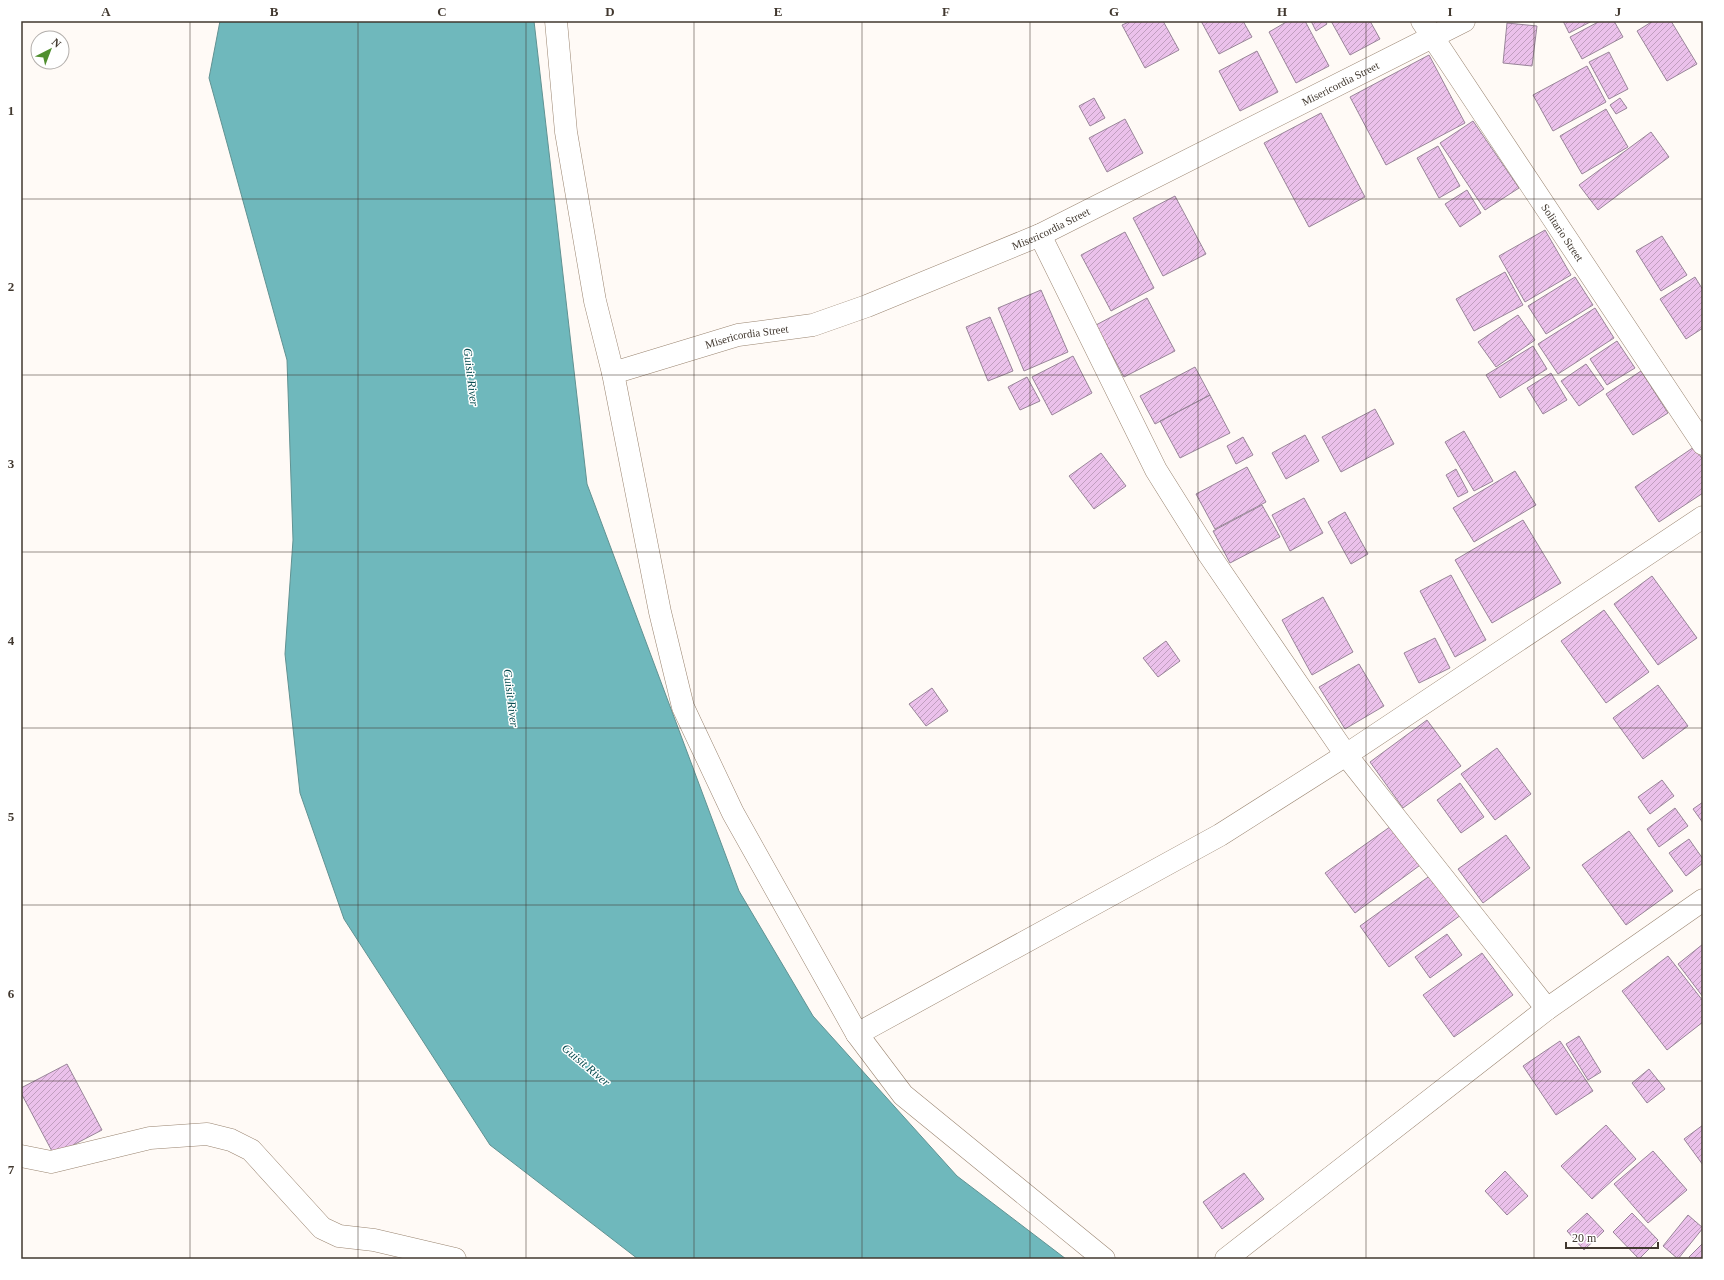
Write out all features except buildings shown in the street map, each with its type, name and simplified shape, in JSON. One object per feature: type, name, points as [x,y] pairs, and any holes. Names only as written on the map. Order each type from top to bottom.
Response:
[{"type":"street","points":[[556,21],[566,132],[595,301],[613,373],[660,612],[683,707],[732,813],[857,1034],[902,1095],[1104,1259]]},
{"type":"street","name":"Misericordia Street","points":[[613,373],[738,335],[813,325],[867,306],[1040,235],[1428,29],[1464,21]]},
{"type":"street","name":"Solitario Street","points":[[1428,29],[1703,444]]},
{"type":"street","points":[[1040,235],[1156,470],[1208,553],[1346,755],[1547,1009]]},
{"type":"street","points":[[857,1034],[1220,835],[1346,755],[1703,517]]},
{"type":"street","points":[[1226,1259],[1547,1009],[1703,900]]},
{"type":"street","points":[[21,1156],[51,1162],[150,1138],[207,1134],[231,1140],[251,1150],[322,1228],[339,1236],[374,1240],[455,1259]]},
{"type":"water","name":"Guisit River","points":[[220,21],[534,21],[587,484],[739,891],[813,1016],[957,1176],[1066,1259],[638,1259],[490,1145],[344,919],[300,793],[285,654],[293,540],[287,360],[209,78]]}]
